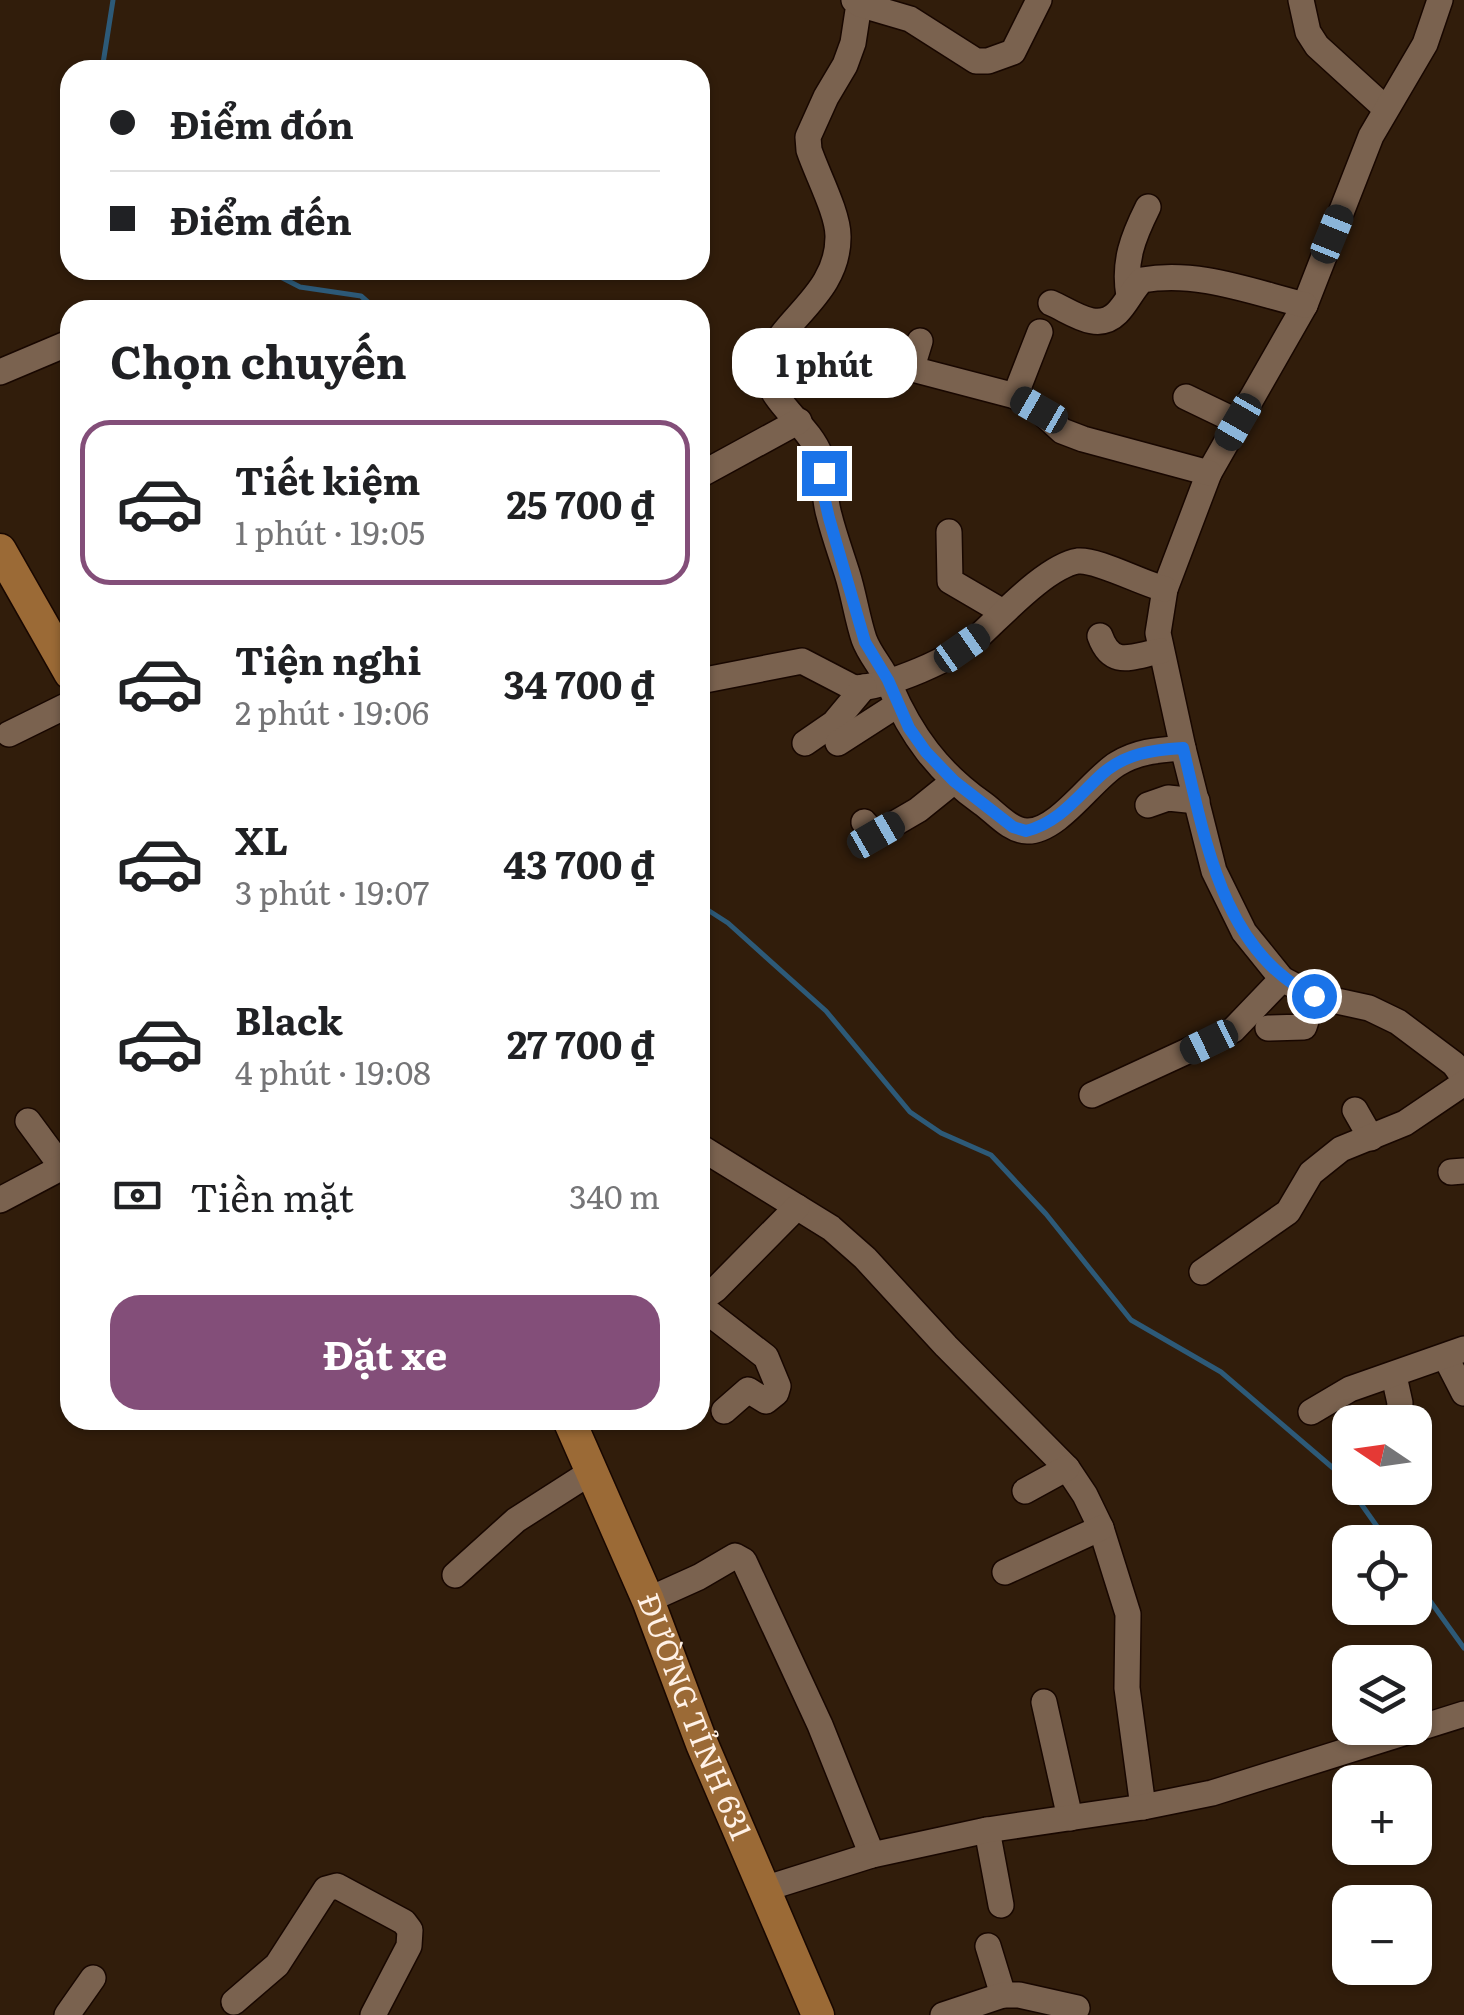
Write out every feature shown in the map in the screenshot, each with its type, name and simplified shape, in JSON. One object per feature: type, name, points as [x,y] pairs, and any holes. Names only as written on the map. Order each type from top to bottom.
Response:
[{"type":"main road","points":[[0,550],[60,656]]},
{"type":"main road","name":"ĐƯỜNG TỈNH 631","points":[[574,1430],[818,2015]]},
{"type":"street","points":[[1040,0],[1014,52],[988,62],[976,61],[910,19],[856,2],[854,43],[808,137],[838,234],[835,258],[815,300],[782,334],[768,357],[769,385],[819,453],[829,518],[876,684],[897,705],[926,752],[954,781],[1013,827],[1026,831],[1057,817],[1118,763],[1138,753],[1183,748]]},
{"type":"street","points":[[1301,0],[1308,32],[1317,46],[1386,108]]},
{"type":"street","points":[[1202,1272],[1288,1212],[1311,1173],[1340,1149],[1404,1123],[1464,1081],[1454,1064],[1398,1022],[1369,1008],[1314,996],[1282,979],[1244,932],[1214,871],[1158,633],[1165,589],[1209,473],[1305,305],[1370,136],[1424,44],[1440,0]]},
{"type":"street","points":[[1129,296],[1126,278],[1130,243],[1148,207]]},
{"type":"street","points":[[1051,303],[1095,323],[1105,322],[1142,280],[1179,277],[1217,282],[1305,305]]},
{"type":"street","points":[[1015,396],[1040,332]]},
{"type":"street","points":[[920,341],[913,364],[916,370],[1015,396],[1039,410],[1062,431],[1209,473]]},
{"type":"street","points":[[0,372],[60,347]]},
{"type":"street","points":[[1186,398],[1238,422]]},
{"type":"street","points":[[710,470],[799,421]]},
{"type":"street","points":[[949,532],[950,581],[1003,612]]},
{"type":"street","points":[[710,679],[802,661],[842,683],[876,684],[909,674],[962,648],[1003,612],[1074,562],[1097,564],[1165,589]]},
{"type":"street","points":[[1100,636],[1106,653],[1120,658],[1161,651]]},
{"type":"street","points":[[805,743],[834,723],[876,684]]},
{"type":"street","points":[[838,743],[897,705]]},
{"type":"street","points":[[9,734],[60,709]]},
{"type":"street","points":[[864,822],[876,835],[918,810],[954,781]]},
{"type":"street","points":[[1148,805],[1168,798],[1196,801]]},
{"type":"street","points":[[1092,1095],[1233,1030],[1282,979]]},
{"type":"street","points":[[1268,1028],[1304,1027],[1314,996]]},
{"type":"street","points":[[1355,1110],[1371,1138]]},
{"type":"street","points":[[28,1120],[60,1158]]},
{"type":"street","points":[[710,1154],[831,1228],[865,1258],[1067,1468],[1085,1495],[1128,1614],[1126,1688],[1143,1807]]},
{"type":"street","points":[[0,1200],[60,1168]]},
{"type":"street","points":[[710,1291],[797,1207]]},
{"type":"street","points":[[710,1314],[766,1357],[778,1386],[766,1401],[748,1390],[724,1411]]},
{"type":"street","points":[[1311,1412],[1350,1389],[1455,1353],[1464,1393]]},
{"type":"street","points":[[1394,1376],[1400,1405]]},
{"type":"street","points":[[1025,1490],[1067,1468]]},
{"type":"street","points":[[455,1575],[516,1520],[591,1472]]},
{"type":"street","points":[[1006,1572],[1100,1528]]},
{"type":"street","points":[[648,1600],[699,1578],[735,1556],[744,1561],[820,1724],[872,1855]]},
{"type":"street","points":[[1044,1702],[1070,1818]]},
{"type":"street","points":[[764,1889],[872,1855],[987,1830],[1212,1794],[1458,1716]]},
{"type":"street","points":[[987,1830],[1000,1905]]},
{"type":"street","points":[[234,2002],[277,1965],[326,1889],[337,1886],[404,1922],[410,1930],[409,1946],[373,2015]]},
{"type":"street","points":[[988,1946],[1003,1996]]},
{"type":"street","points":[[67,2015],[93,1978]]},
{"type":"street","points":[[943,2015],[1003,1996],[1019,1995],[1077,2008]]},
{"type":"waterway","points":[[104,60],[113,0]]},
{"type":"waterway","points":[[286,280],[300,287],[361,296],[366,300]]},
{"type":"waterway","points":[[710,911],[826,1011],[910,1112],[941,1133],[991,1155],[1046,1214],[1131,1320],[1221,1372],[1340,1474],[1376,1525]]},
{"type":"waterway","points":[[1432,1604],[1464,1648]]},
{"type":"route","points":[[824,473],[823,492],[829,518],[865,642],[888,680],[909,728],[926,752],[954,781],[1013,827],[1026,831],[1057,817],[1118,763],[1138,753],[1183,748],[1214,871],[1227,902],[1244,932],[1282,979],[1314,996]]}]
